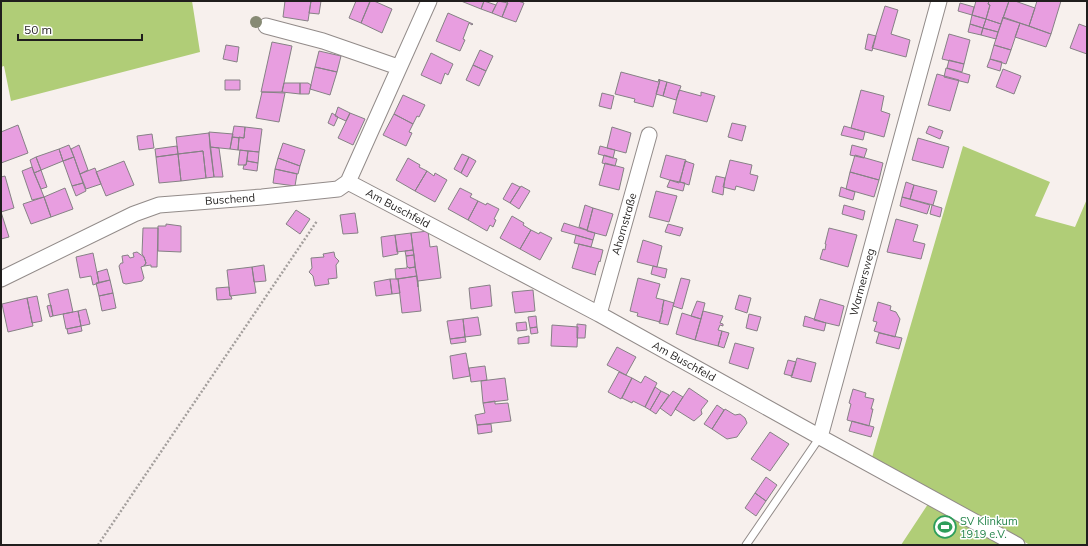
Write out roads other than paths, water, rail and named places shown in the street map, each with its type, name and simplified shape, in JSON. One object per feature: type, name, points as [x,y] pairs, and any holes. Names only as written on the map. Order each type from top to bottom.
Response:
[{"type":"street","points":[[348,182],[398,67],[429,1]]},
{"type":"street","name":"Warmersweg","points":[[820,437],[939,1]]},
{"type":"street","points":[[266,26],[323,41],[398,67]]},
{"type":"street","name":"Ahornstraße","points":[[599,314],[649,135]]},
{"type":"street","name":"Am Buschfeld","points":[[348,182],[599,314],[1017,545]]},
{"type":"street","name":"Buschend","points":[[1,279],[134,214],[160,205],[338,189],[348,182]]},
{"type":"lane","name":"Warmersweg","points":[[746,545],[820,437]]},
{"type":"place","name":"SV Klinkum 1919 e.V.","points":[[945,527]]}]
